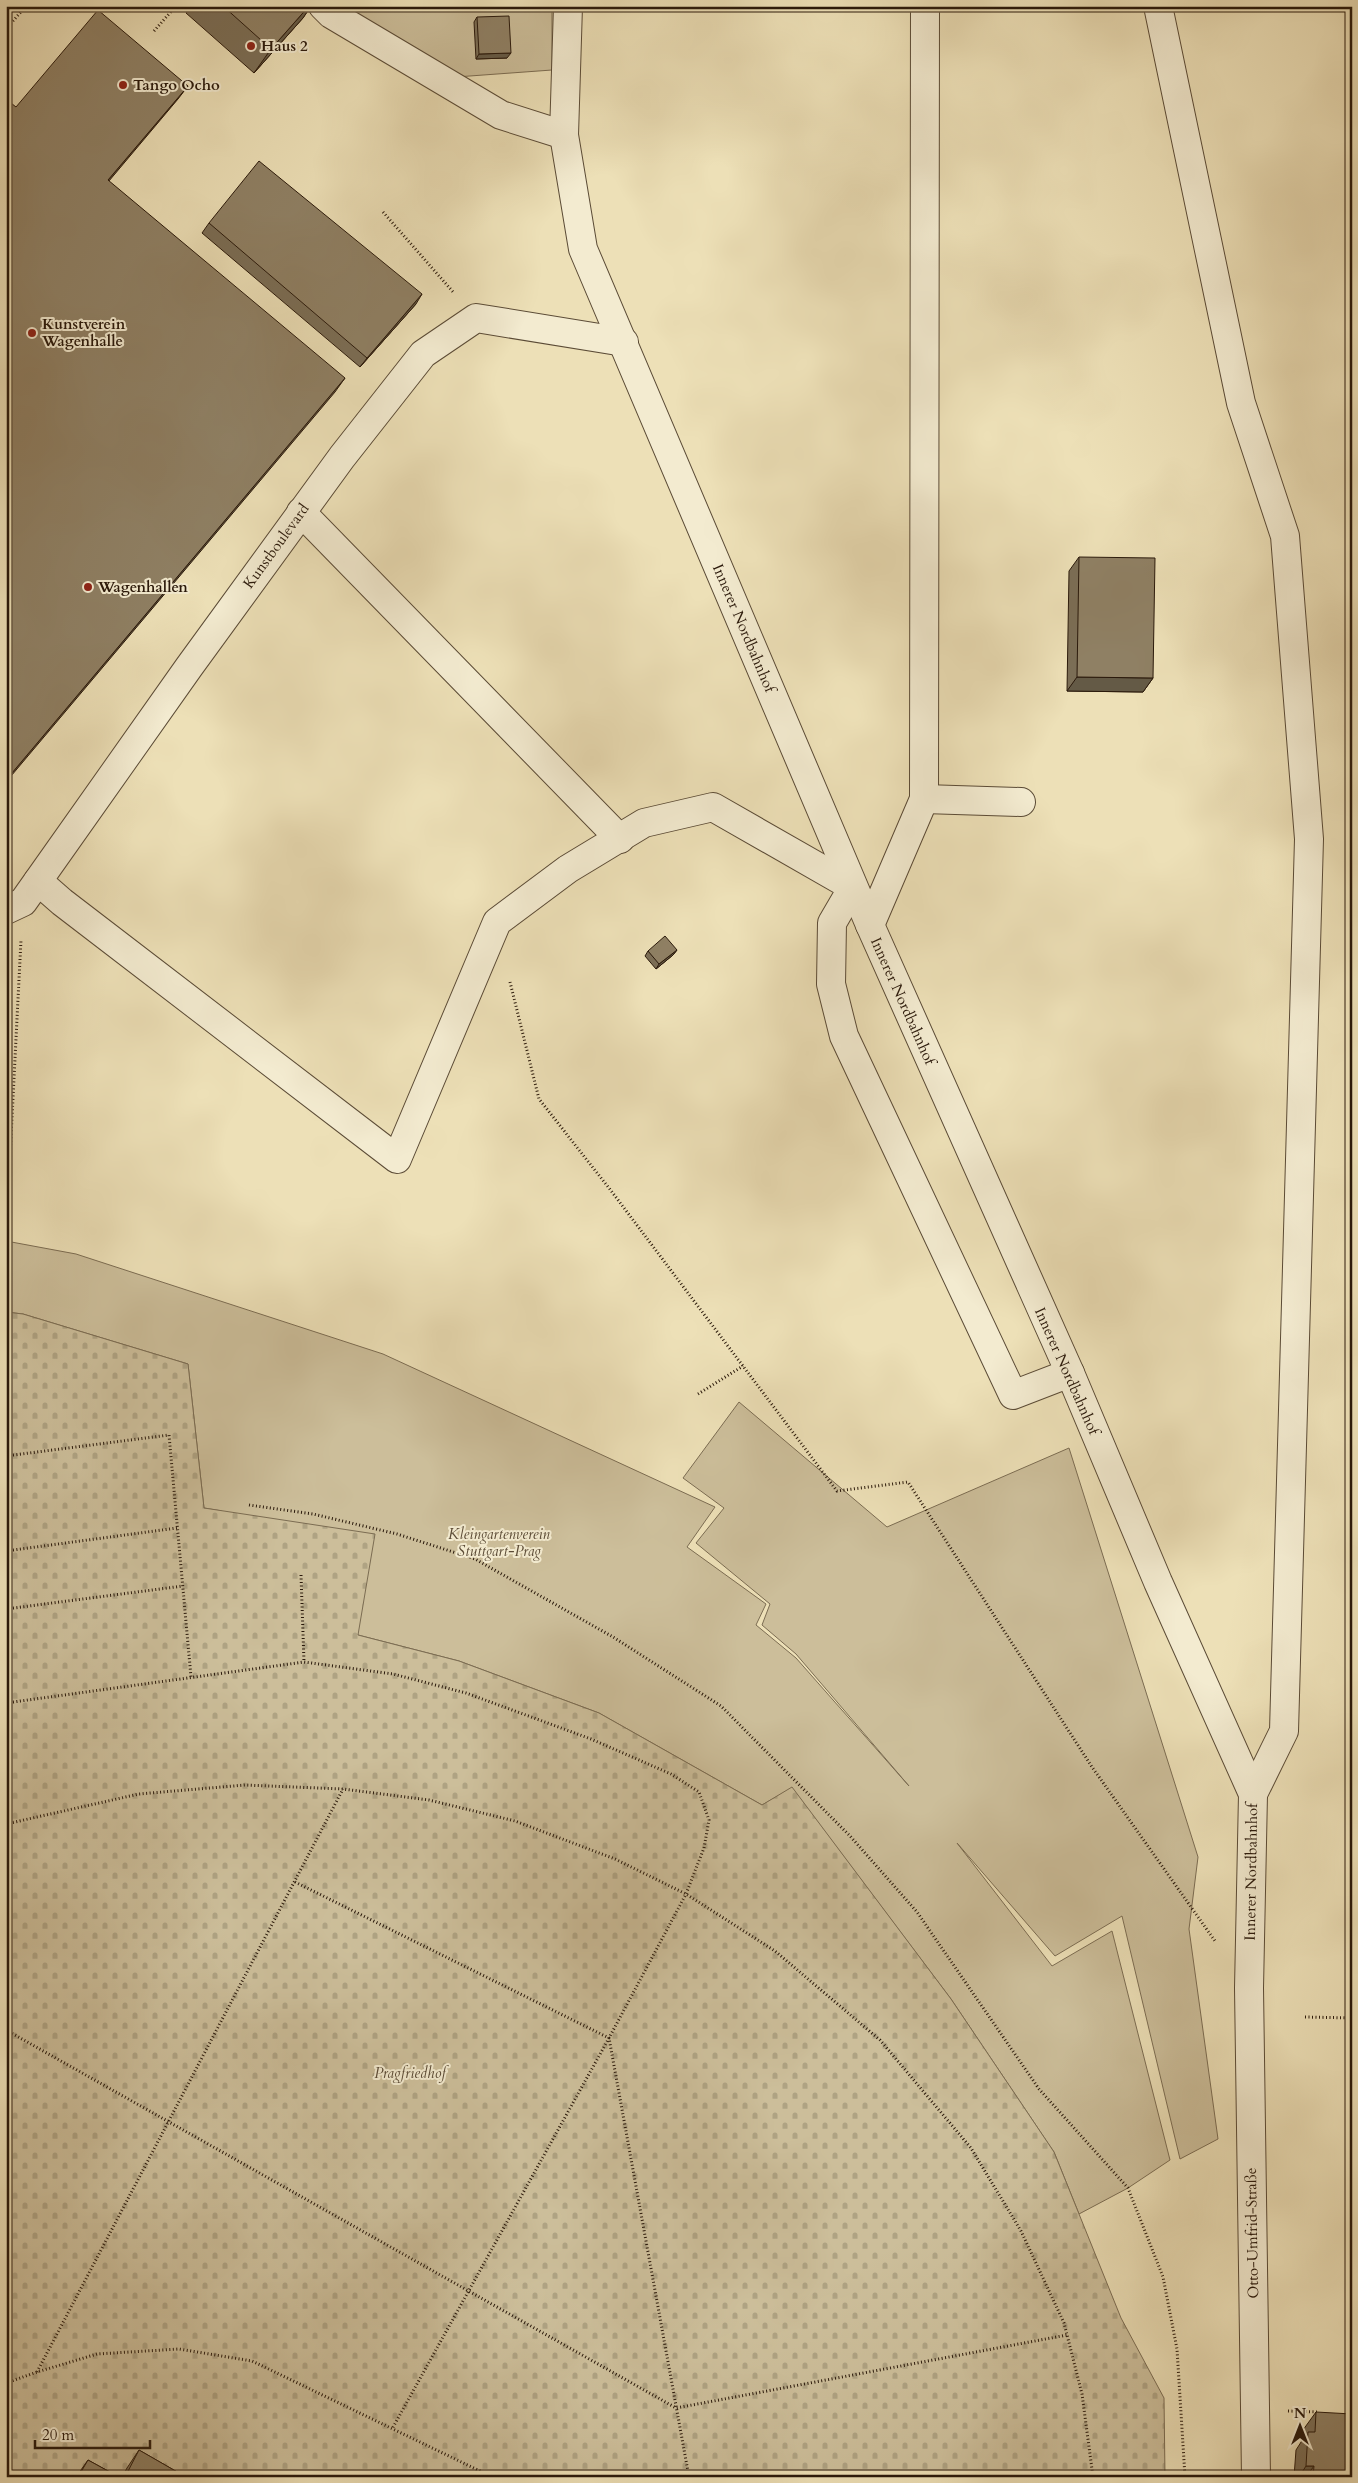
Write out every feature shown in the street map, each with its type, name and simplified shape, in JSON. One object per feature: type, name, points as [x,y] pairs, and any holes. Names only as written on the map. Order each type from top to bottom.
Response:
[{"type":"street","points":[[323,6],[331,14],[501,115],[564,135]]},
{"type":"street","name":"Innerer Nordbahnhof","points":[[568,6],[564,135],[583,249],[624,342],[853,887],[1070,1373],[1158,1582],[1253,1794],[1249,1988]]},
{"type":"street","points":[[870,925],[924,799],[925,6]]},
{"type":"street","points":[[1158,6],[1241,403],[1284,536],[1309,839],[1284,1731],[1253,1794]]},
{"type":"street","points":[[476,318],[624,342]]},
{"type":"street","name":"Kunstboulevard","points":[[22,898],[301,512],[423,354],[476,318]]},
{"type":"street","points":[[301,512],[620,839]]},
{"type":"street","points":[[924,799],[1021,802]]},
{"type":"street","points":[[22,898],[69,908],[397,1158],[497,922],[568,869],[644,823],[713,807],[853,887],[832,923],[831,984],[844,1036],[1012,1395],[1070,1373]]},
{"type":"street","name":"Otto-Umfrid-Straße","points":[[1249,1988],[1256,2477]]},
{"type":"path","points":[[6,29],[26,6]]},
{"type":"path","points":[[154,31],[176,6]]},
{"type":"path","points":[[383,212],[476,318]]},
{"type":"path","points":[[6,1183],[9,1177],[22,898]]},
{"type":"path","points":[[510,980],[538,1099],[837,1491],[908,1482],[1092,1767],[1249,1988]]},
{"type":"path","points":[[698,1394],[743,1366]]},
{"type":"path","points":[[6,1456],[168,1435],[192,1678]]},
{"type":"path","points":[[249,1505],[313,1514],[397,1534],[475,1559],[613,1637],[721,1706],[850,1836],[917,1912],[1039,2089],[1128,2188],[1163,2277],[1177,2349],[1184,2477]]},
{"type":"path","points":[[6,1551],[178,1528]]},
{"type":"path","points":[[301,1575],[304,1662]]},
{"type":"path","points":[[6,1609],[182,1586]]},
{"type":"path","points":[[6,1703],[304,1662],[393,1674],[466,1693],[591,1738],[670,1774],[698,1792],[709,1820],[704,1848],[686,1894],[609,2038],[392,2429]]},
{"type":"path","points":[[6,1824],[139,1794],[245,1785],[343,1789],[429,1800],[515,1821],[615,1859],[686,1894],[775,1951],[880,2040],[971,2148],[1021,2231],[1064,2323],[1082,2394],[1093,2477]]},
{"type":"path","points":[[37,2372],[343,1789]]},
{"type":"path","points":[[295,1882],[609,2038]]},
{"type":"path","points":[[1305,2017],[1352,2018]]},
{"type":"path","points":[[6,2030],[676,2408],[1067,2334]]},
{"type":"path","points":[[609,2038],[689,2477]]},
{"type":"path","points":[[6,2383],[97,2354],[179,2349],[252,2361],[482,2472],[487,2477]]},
{"type":"path","points":[[1255,2409],[1328,2412]]},
{"type":"green space","points":[[340,6],[552,6],[552,70],[456,77]]},
{"type":"green space","name":"Kleingartenverein Stuttgart-Prag","points":[[6,1241],[76,1254],[383,1354],[715,1507],[687,1547],[766,1604],[756,1625],[796,1658],[909,1786],[796,1654],[762,1625],[770,1604],[696,1543],[724,1508],[683,1478],[739,1402],[887,1527],[1069,1448],[1198,1857],[1189,1929],[1218,2139],[1180,2159],[1122,1916],[1055,1956],[957,1843],[1052,1966],[1112,1931],[1170,2160],[1128,2188],[1079,2214],[1054,2152],[951,1999],[792,1788],[762,1805],[599,1713],[459,1661],[358,1635],[222,1511],[204,1508],[188,1364],[23,1314],[6,1312]]},
{"type":"green space","name":"Pragfriedhof","points":[[6,1312],[23,1314],[188,1364],[204,1508],[375,1534],[358,1635],[459,1661],[599,1713],[762,1805],[792,1787],[951,1999],[1054,2152],[1121,2318],[1164,2398],[1165,2477],[6,2477]]},
{"type":"building","points":[[223,6],[309,6],[271,49]]},
{"type":"building","name":"Wagenhallen","points":[[98,10],[188,86],[108,180],[345,378],[6,780],[6,99],[16,107]]},
{"type":"building","points":[[509,16],[511,53],[479,54],[477,17]]},
{"type":"building","points":[[259,161],[422,294],[367,358],[209,223]]},
{"type":"building","points":[[1079,557],[1155,558],[1153,678],[1077,677]]},
{"type":"building","points":[[665,936],[677,950],[659,964],[648,951]]},
{"type":"building","points":[[1316,2412],[1352,2414],[1352,2477],[1313,2477],[1314,2466],[1306,2466],[1308,2432],[1315,2432]]},
{"type":"building","points":[[139,2450],[186,2477],[125,2477]]},
{"type":"building","points":[[88,2460],[119,2477],[78,2477]]},
{"type":"building","points":[[30,2472],[39,2477],[27,2477]]},
{"type":"place","name":"Haus 2","points":[[251,46]]},
{"type":"place","name":"Tango Ocho","points":[[123,85]]},
{"type":"place","name":"Kunstverein Wagenhalle","points":[[32,333]]},
{"type":"place","name":"Wagenhallen","points":[[88,587]]}]
